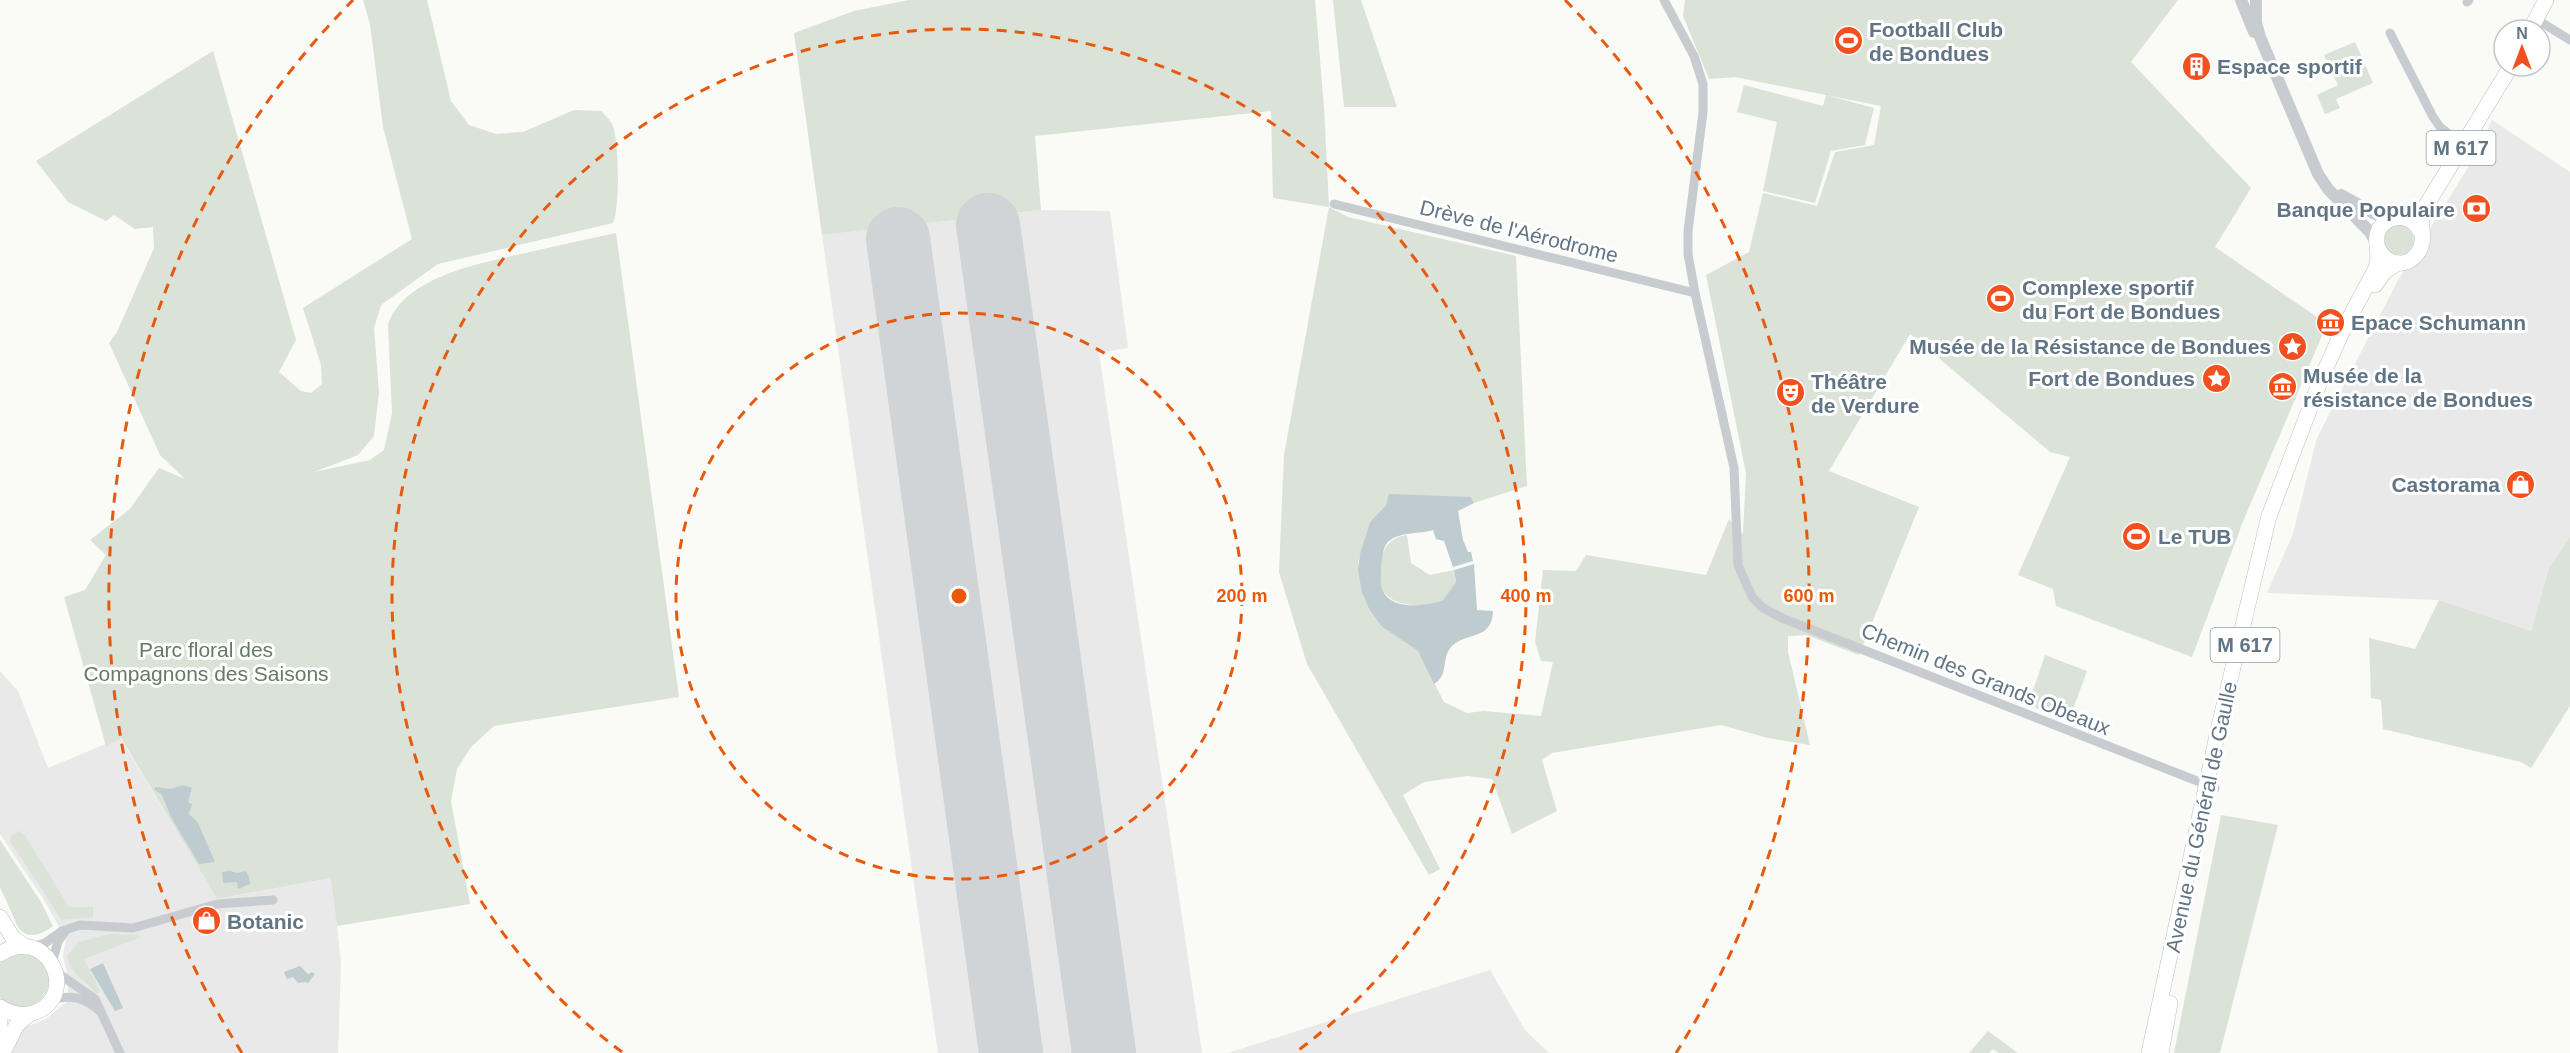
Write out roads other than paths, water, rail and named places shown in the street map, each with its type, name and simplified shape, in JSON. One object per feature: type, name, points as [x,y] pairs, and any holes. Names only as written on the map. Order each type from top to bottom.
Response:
[{"type":"main road","points":[[2536,18],[2546,0]]},
{"type":"main road","name":"M 617","points":[[2397,217],[2413,208],[2497,78]]},
{"type":"main road","name":"M 617","points":[[2421,233],[2424,209],[2504,78]]},
{"type":"main road","points":[[2397,217],[2414,222],[2421,233],[2422,244],[2417,254],[2409,261],[2398,263],[2385,258],[2376,244],[2381,225],[2397,217]]},
{"type":"main road","name":"Avenue du Général de Gaulle","points":[[2161,1053],[2249,592],[2269,516],[2321,379],[2343,330],[2376,268],[2378,258],[2376,244]]},
{"type":"main road","name":"Avenue du Général de Gaulle","points":[[2149,1053],[2255,598],[2289,478],[2333,368],[2361,310],[2382,274],[2398,263]]},
{"type":"main road","points":[[0,917],[13,938],[45,955],[54,968],[56,987],[49,1002],[40,1010],[29,1014],[13,1014],[0,1008],[0,1037]]},
{"type":"main road","points":[[0,954],[15,947],[28,947]]},
{"type":"main road","points":[[3,1053],[16,1026],[29,1014]]},
{"type":"street","name":"Chemin des Grands Obeaux","points":[[1664,0],[1694,56],[1703,84],[1703,112],[1688,247],[1695,293],[1734,468],[1738,565],[1748,591],[1758,605],[1782,618],[2211,786]]},
{"type":"street","points":[[2241,0],[2318,174],[2328,189],[2370,231],[2376,244]]},
{"type":"street","points":[[2256,0],[2257,28],[2265,50]]},
{"type":"street","points":[[2390,33],[2436,124],[2457,140]]},
{"type":"street","points":[[2552,34],[2570,40]]},
{"type":"street","points":[[2318,174],[2346,200],[2375,214],[2397,217]]},
{"type":"street","name":"Drève de l'Aérodrome","points":[[1334,204],[1695,293]]},
{"type":"street","points":[[28,947],[45,943],[58,933],[69,929],[90,925],[133,928],[217,904],[273,900]]},
{"type":"street","points":[[69,929],[58,941],[54,968],[91,995],[105,1016],[120,1053]]},
{"type":"street","points":[[49,1002],[75,997],[88,1003],[105,1016]]},
{"type":"place","name":"Football Club de Bondues","points":[[1848,41]]},
{"type":"place","name":"Espace sportif","points":[[2196,66]]},
{"type":"place","name":"Banque Populaire","points":[[2476,209]]},
{"type":"place","name":"Complexe sportif du Fort de Bondues","points":[[2001,299]]},
{"type":"place","name":"Epace Schumann","points":[[2330,322]]},
{"type":"place","name":"Musée de la Résistance de Bondues","points":[[2292,346]]},
{"type":"place","name":"Fort de Bondues","points":[[2216,378]]},
{"type":"place","name":"Musée de la résistance de Bondues","points":[[2282,387]]},
{"type":"place","name":"Théâtre de Verdure","points":[[1790,393]]},
{"type":"place","name":"Castorama","points":[[2521,484]]},
{"type":"place","name":"Le TUB","points":[[2137,536]]},
{"type":"place","name":"Botanic","points":[[206,921]]},
{"type":"park label","name":"Parc floral des Compagnons des Saisons","points":[[206,661]]}]
